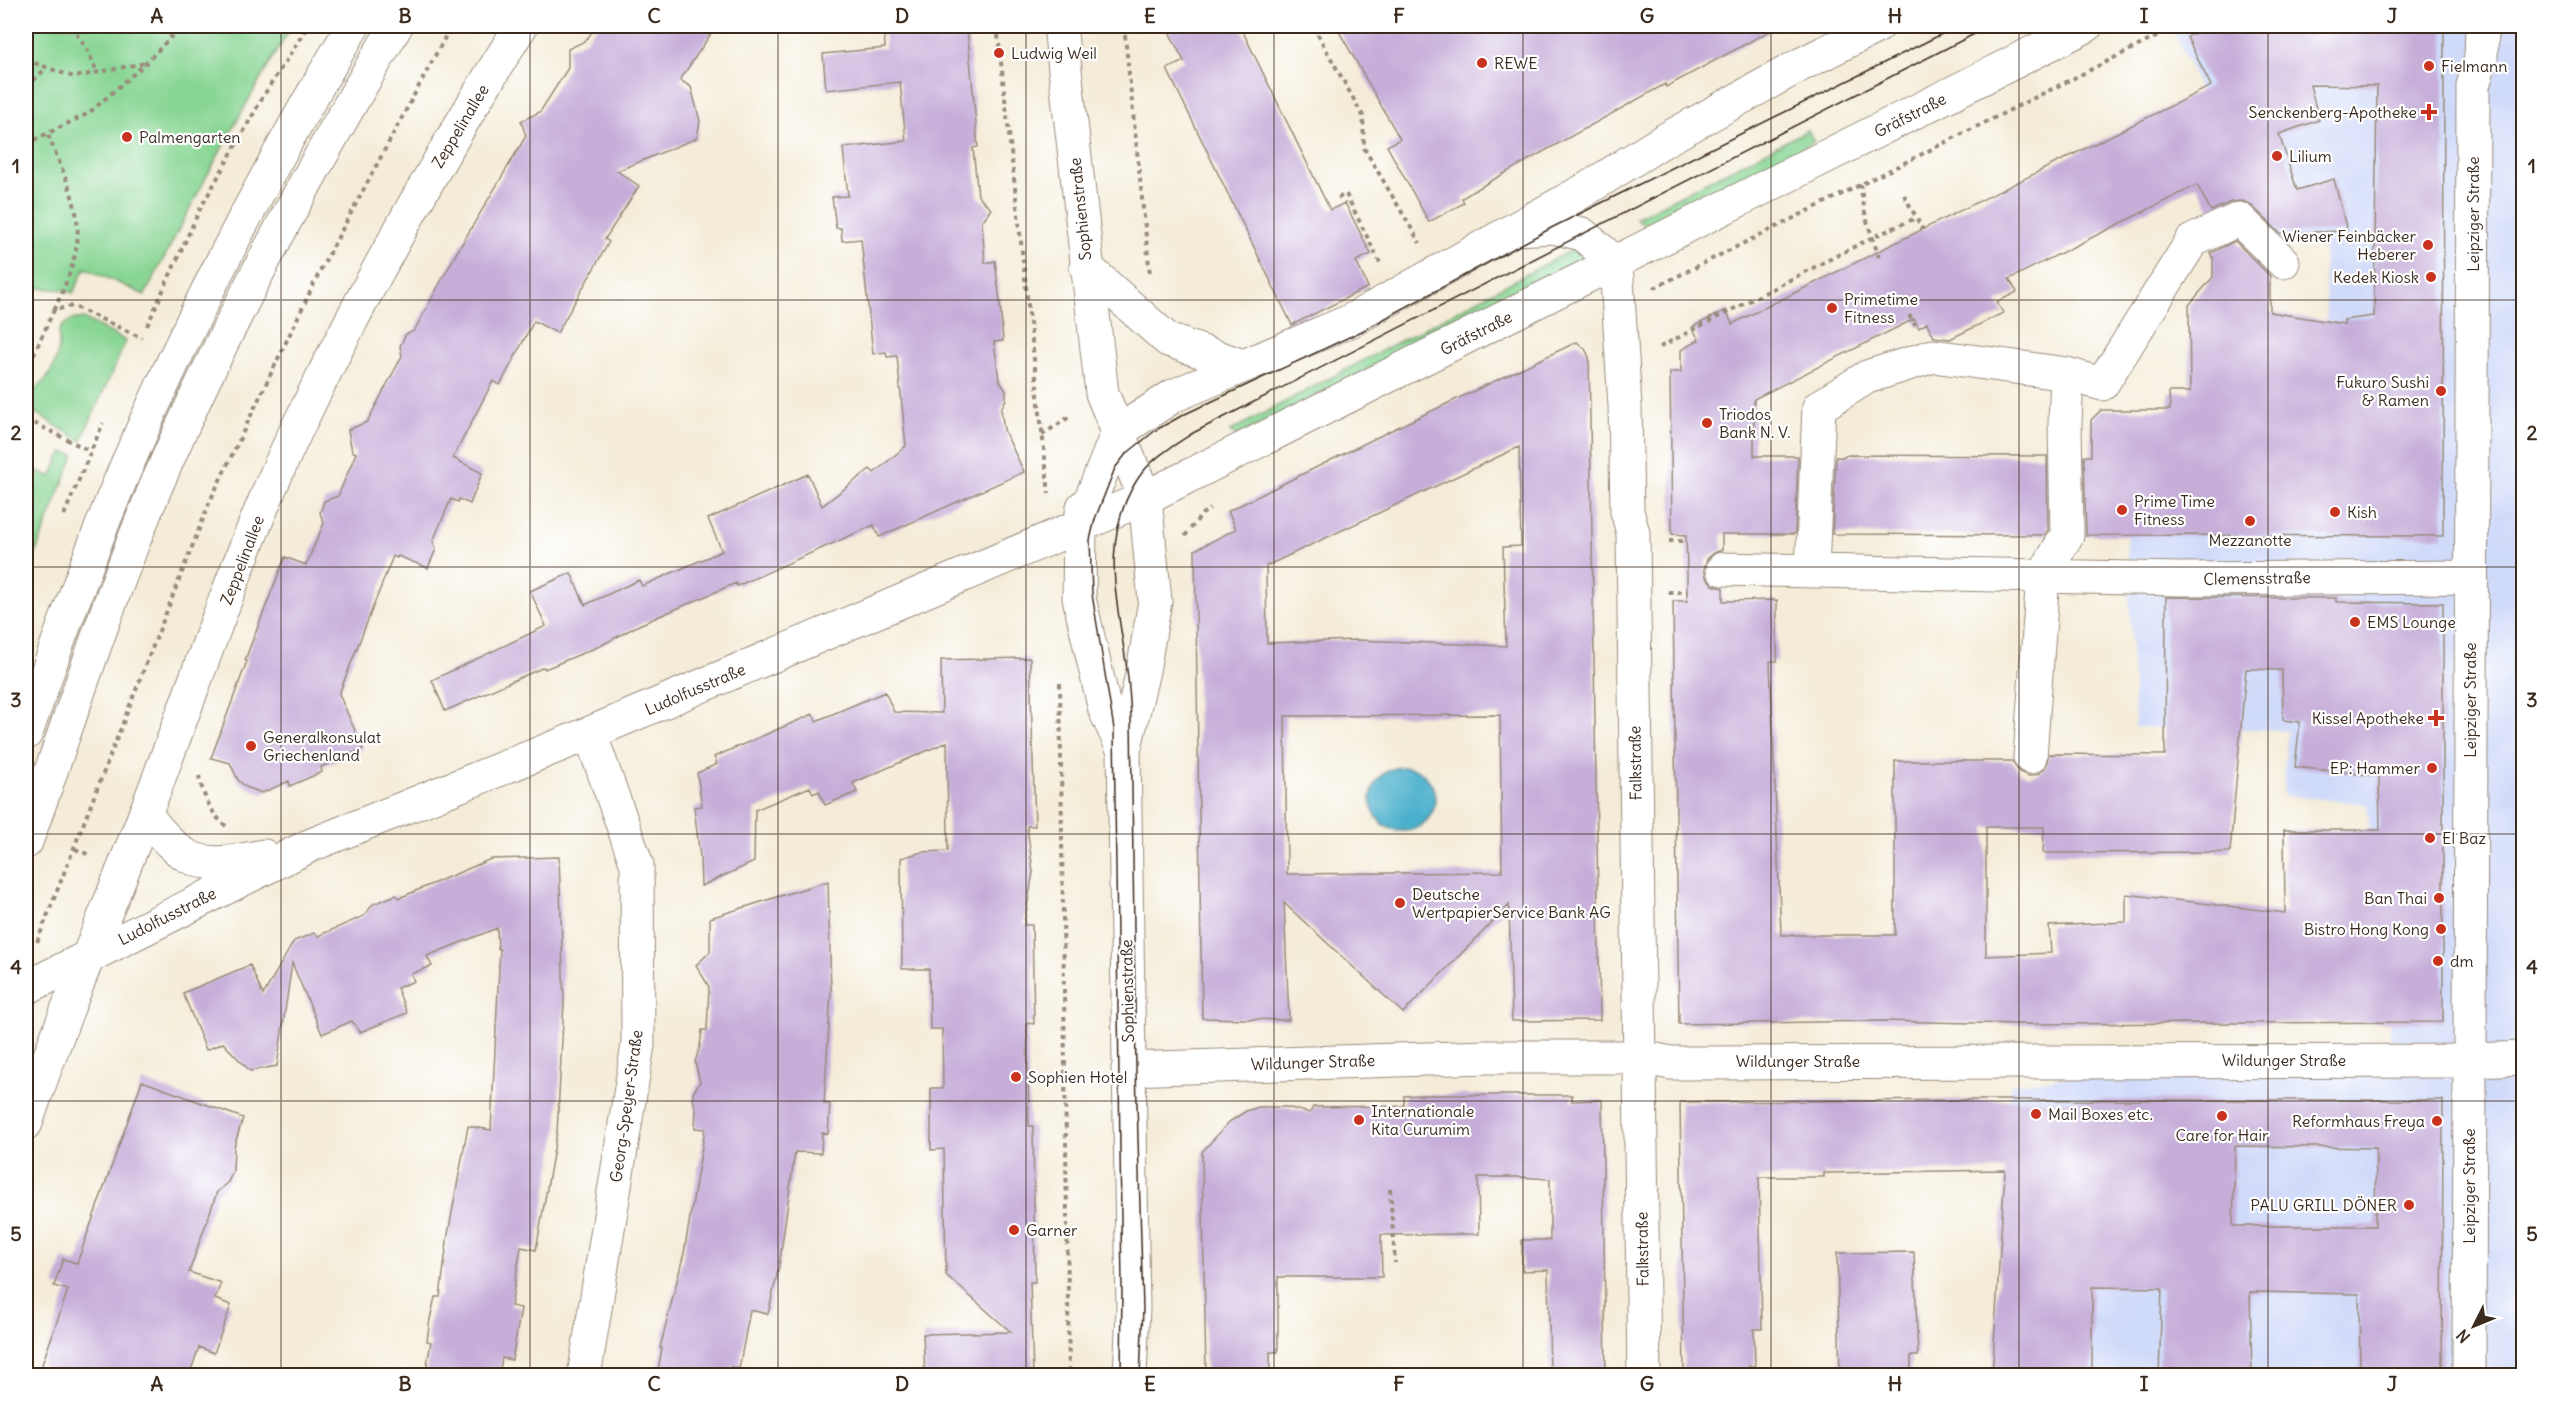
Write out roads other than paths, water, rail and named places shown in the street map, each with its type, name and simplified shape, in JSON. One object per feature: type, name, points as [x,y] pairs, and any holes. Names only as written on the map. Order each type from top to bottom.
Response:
[{"type":"street","points":[[26,734],[93,548],[180,346],[248,210],[353,26]]},
{"type":"street","points":[[26,842],[103,625],[162,475],[214,360],[275,237],[335,127],[396,26]]},
{"type":"street","name":"Zeppelinallee","points":[[26,1123],[253,529],[292,440],[387,252],[430,175],[520,26]]},
{"type":"street","name":"Sophienstraße","points":[[1060,26],[1102,393],[1145,498],[1155,601],[1143,671],[1124,751],[1133,1308],[1130,1376]]},
{"type":"street","points":[[1080,526],[1118,432],[1173,396],[1350,321],[1585,190],[1663,141],[1802,64],[1878,26]]},
{"type":"street","name":"Gräfstraße","points":[[1080,526],[1145,498],[2086,26]]},
{"type":"street","name":"Leipziger Straße","points":[[2469,1376],[2473,86],[2481,57],[2482,26]]},
{"type":"street","points":[[1812,570],[1819,407],[1867,377],[1933,356],[2067,374],[2102,384],[2192,241],[2239,219],[2283,262]]},
{"type":"street","points":[[1516,229],[1553,228],[1582,234],[1616,263]]},
{"type":"street","name":"Falkstraße","points":[[1616,263],[1624,384],[1627,511],[1633,533],[1644,1376]]},
{"type":"street","points":[[1086,267],[1168,340],[1244,366]]},
{"type":"street","points":[[2030,757],[2043,576],[2067,535],[2065,424],[2067,374]]},
{"type":"street","name":"Sophienstraße","points":[[1102,393],[1080,526],[1079,598],[1105,710],[1124,751]]},
{"type":"street","name":"Ludolfusstraße","points":[[26,988],[309,846],[590,733],[1080,526]]},
{"type":"street","name":"Clemensstraße","points":[[1723,569],[2178,579],[2470,577]]},
{"type":"street","name":"Georg-Speyer-Straße","points":[[584,1376],[638,1045],[636,865],[590,733]]},
{"type":"street","name":"Ludolfusstraße","points":[[145,814],[180,852],[204,864],[225,864],[309,846]]},
{"type":"street","name":"Wildunger Straße","points":[[1128,1069],[1486,1057],[1640,1057],[1671,1062],[2523,1058]]},
{"type":"water","points":[[1403,767],[1421,773],[1429,781],[1435,799],[1429,817],[1421,825],[1403,831],[1385,825],[1377,817],[1371,799],[1377,781],[1385,773]]},
{"type":"tram line","points":[[1121,1376],[1122,1288],[1114,729],[1092,594],[1090,540],[1095,519],[1115,468],[1126,454],[1156,430],[1183,415],[1362,331],[1553,227],[1958,26]]},
{"type":"tram line","points":[[1140,1376],[1143,1309],[1136,1069],[1131,718],[1114,570],[1118,524],[1126,502],[1142,472],[1155,459],[1193,433],[1990,26]]},
{"type":"place","name":"Ludwig Weil","points":[[999,53]]},
{"type":"place","name":"REWE","points":[[1482,63]]},
{"type":"place","name":"Fielmann","points":[[2429,66]]},
{"type":"place","name":"Senckenberg-Apotheke","points":[[2429,112]]},
{"type":"place","name":"Palmengarten","points":[[127,137]]},
{"type":"place","name":"Lilium","points":[[2277,156]]},
{"type":"place","name":"Wiener Feinbäcker Heberer","points":[[2428,245]]},
{"type":"place","name":"Kedek Kiosk","points":[[2431,277]]},
{"type":"place","name":"Primetime Fitness","points":[[1832,308]]},
{"type":"place","name":"Fukuro Sushi & Ramen","points":[[2441,391]]},
{"type":"place","name":"Triodos Bank N. V.","points":[[1707,423]]},
{"type":"place","name":"Prime Time Fitness","points":[[2122,510]]},
{"type":"place","name":"Kish","points":[[2335,512]]},
{"type":"place","name":"Mezzanotte","points":[[2250,521]]},
{"type":"place","name":"EMS Lounge","points":[[2355,622]]},
{"type":"place","name":"Kissel Apotheke","points":[[2436,718]]},
{"type":"place","name":"Generalkonsulat Griechenland","points":[[251,746]]},
{"type":"place","name":"EP: Hammer","points":[[2432,768]]},
{"type":"place","name":"El Baz","points":[[2430,838]]},
{"type":"place","name":"Ban Thai","points":[[2439,898]]},
{"type":"place","name":"Deutsche WertpapierService Bank AG","points":[[1400,903]]},
{"type":"place","name":"Bistro Hong Kong","points":[[2441,929]]},
{"type":"place","name":"dm","points":[[2438,961]]},
{"type":"place","name":"Sophien Hotel","points":[[1016,1077]]},
{"type":"place","name":"Mail Boxes etc.","points":[[2036,1114]]},
{"type":"place","name":"Care for Hair","points":[[2222,1116]]},
{"type":"place","name":"Internationale Kita Curumim","points":[[1359,1120]]},
{"type":"place","name":"Reformhaus Freya","points":[[2437,1121]]},
{"type":"place","name":"PALU GRILL DÖNER","points":[[2409,1205]]},
{"type":"place","name":"Garner","points":[[1014,1230]]}]
